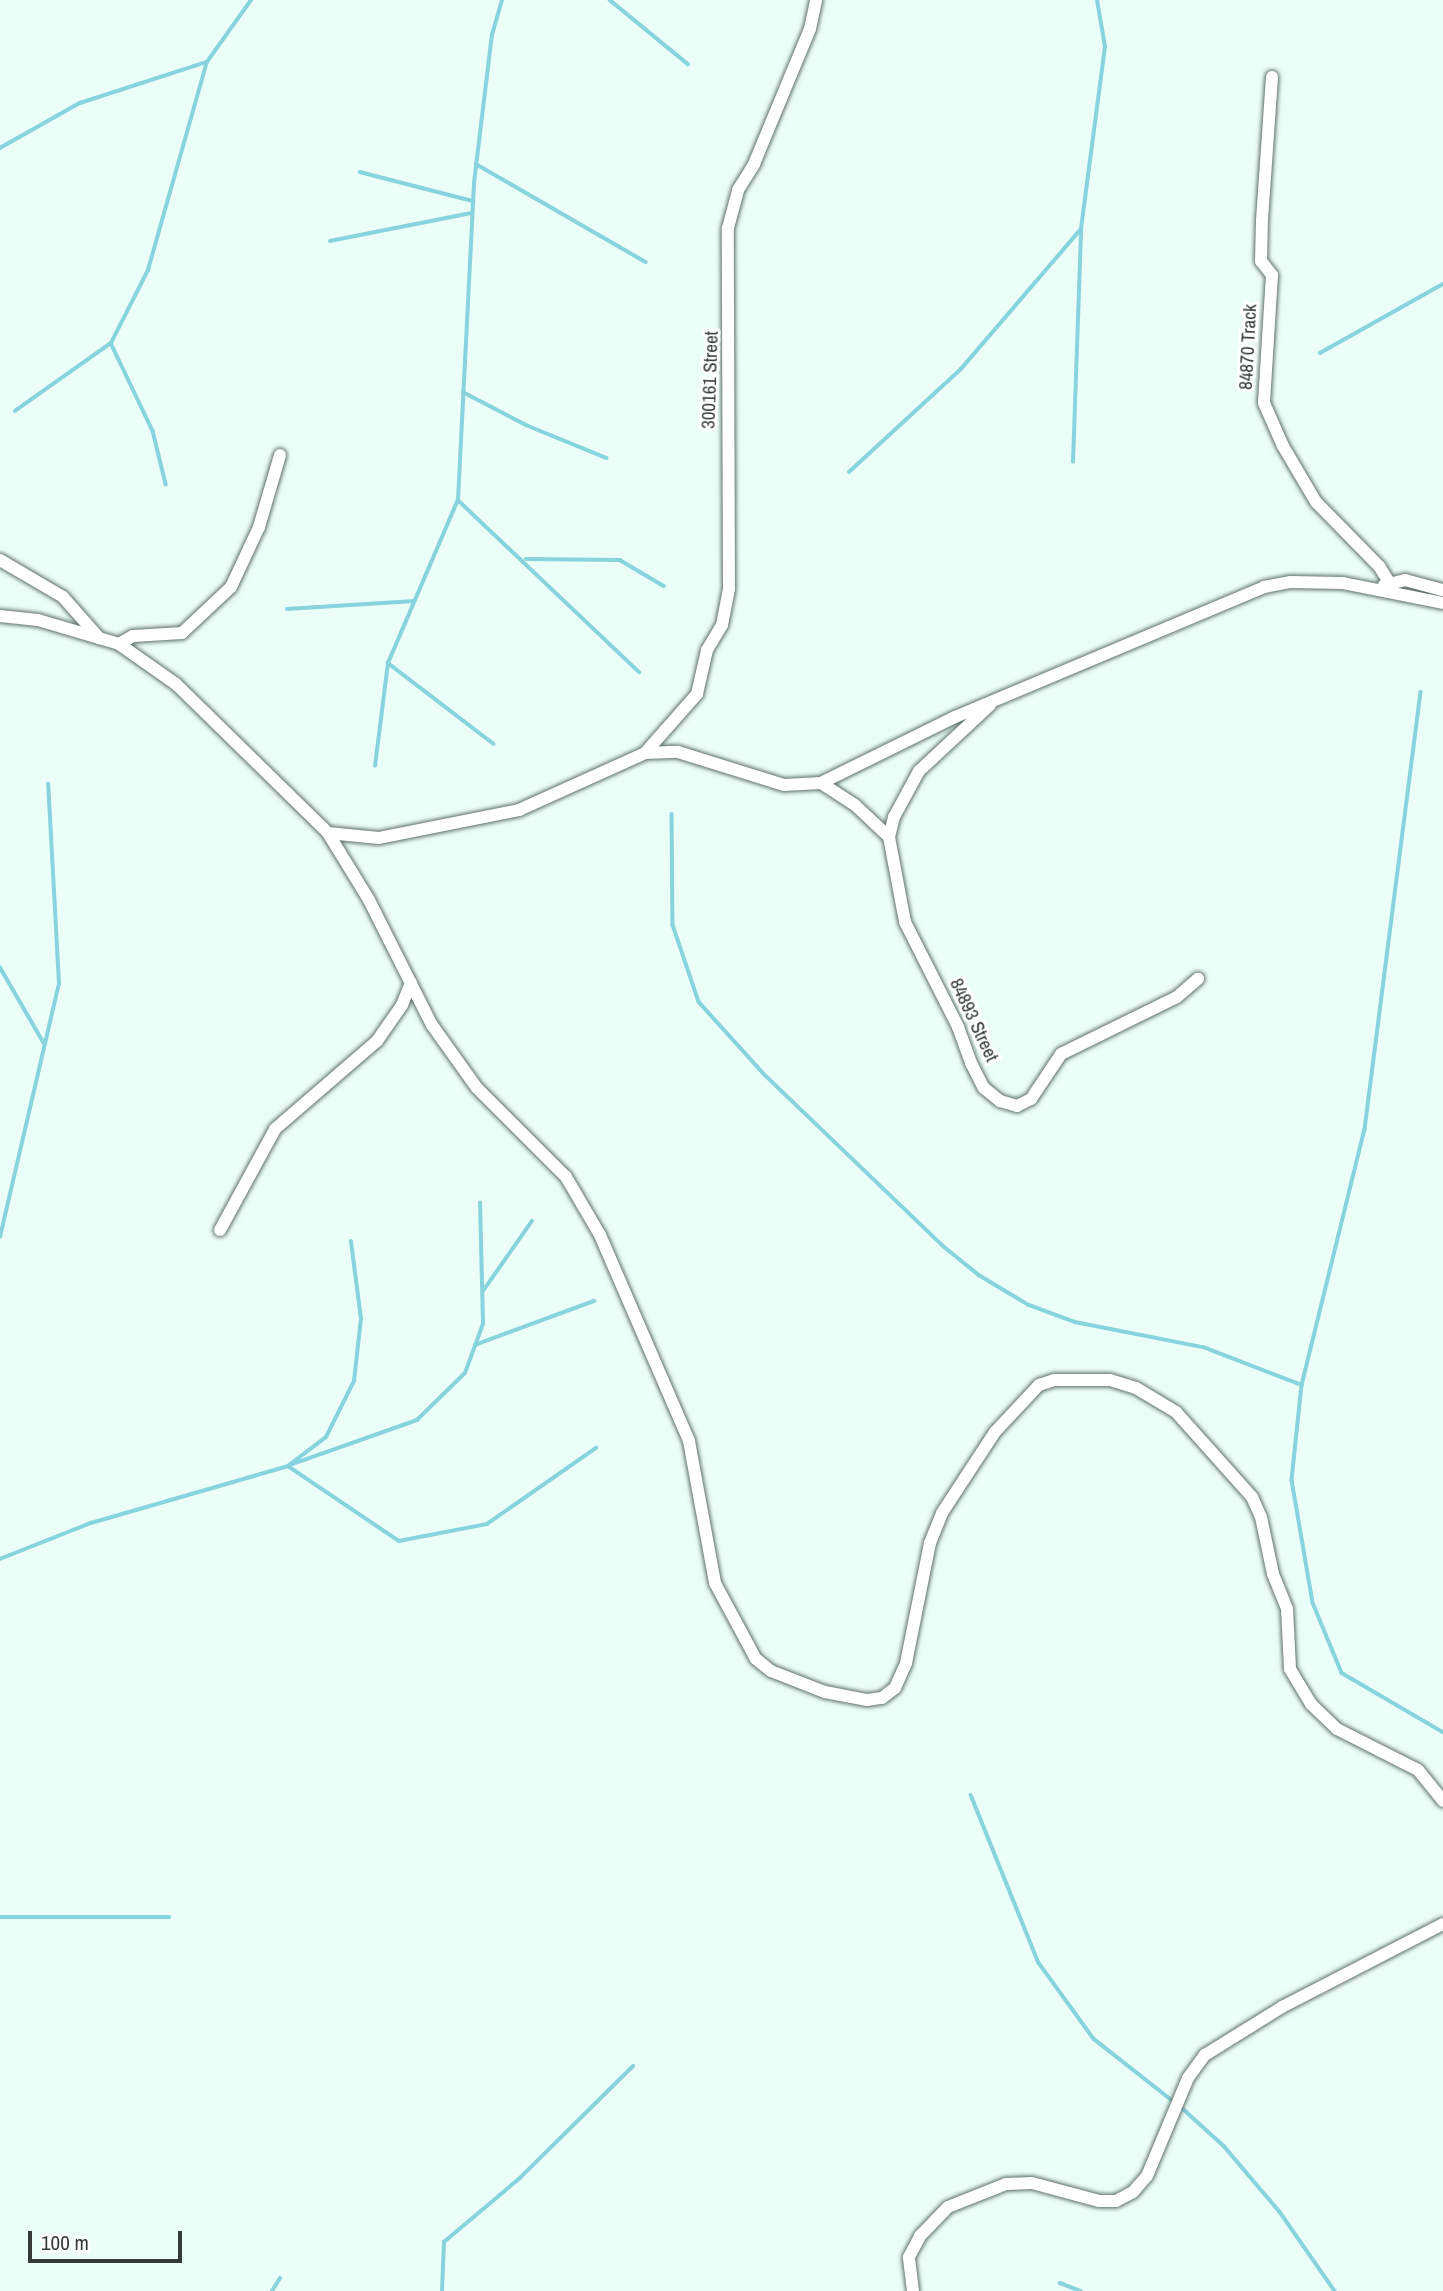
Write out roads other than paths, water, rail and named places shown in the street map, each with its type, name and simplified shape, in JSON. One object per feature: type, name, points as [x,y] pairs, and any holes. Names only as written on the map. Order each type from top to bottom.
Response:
[{"type":"street","name":"300161 Street","points":[[645,753],[697,694],[707,650],[722,625],[729,589],[728,228],[738,190],[754,164],[810,29],[816,0]]},
{"type":"street","name":"84870 Track","points":[[1272,77],[1262,220],[1261,261],[1272,275],[1264,403],[1316,502],[1379,566],[1385,585]]},
{"type":"street","points":[[119,644],[133,636],[182,633],[231,587],[259,527],[280,455]]},
{"type":"street","points":[[0,560],[63,597],[99,638]]},
{"type":"street","points":[[1385,585],[1405,580],[1443,590]]},
{"type":"street","points":[[328,833],[379,838],[485,819],[519,810],[645,753],[678,752],[701,757],[783,785],[821,783],[994,701],[1264,587],[1290,582],[1385,585],[1443,603]]},
{"type":"street","points":[[0,616],[38,620],[119,644],[176,684],[328,833],[432,1025],[477,1088],[566,1177],[600,1235],[689,1441],[715,1584],[756,1659],[771,1671],[825,1692],[867,1700],[882,1698],[895,1688],[906,1663],[930,1543],[942,1513],[995,1432],[1039,1385],[1054,1380],[1110,1380],[1136,1388],[1176,1412],[1252,1497],[1287,1609],[1290,1669],[1311,1704],[1337,1729],[1418,1770],[1443,1801]]},
{"type":"street","name":"84893 Street","points":[[994,701],[919,771],[904,793],[889,838],[905,922],[958,1027],[971,1063],[984,1088],[1000,1101],[1017,1106],[1031,1099],[1060,1054],[1177,997],[1198,979]]},
{"type":"street","points":[[821,783],[855,805],[889,838]]},
{"type":"street","points":[[220,1230],[275,1129],[377,1041],[411,983]]},
{"type":"street","points":[[913,2291],[909,2257],[920,2236],[948,2207],[1006,2184],[1031,2183],[1100,2202],[1116,2201],[1133,2192],[1147,2176],[1188,2078],[1205,2055],[1282,2007],[1443,1924]]},
{"type":"waterway","points":[[15,411],[111,343],[148,270],[207,62],[251,0]]},
{"type":"waterway","points":[[375,766],[388,663],[458,500],[474,183],[492,35],[502,0]]},
{"type":"waterway","points":[[610,0],[688,64]]},
{"type":"waterway","points":[[1073,462],[1081,229],[1105,47],[1097,0]]},
{"type":"waterway","points":[[0,148],[80,103],[207,62]]},
{"type":"waterway","points":[[476,164],[646,262]]},
{"type":"waterway","points":[[360,172],[473,201]]},
{"type":"waterway","points":[[330,241],[472,213]]},
{"type":"waterway","points":[[849,472],[961,369],[1081,229]]},
{"type":"waterway","points":[[1320,353],[1443,284]]},
{"type":"waterway","points":[[111,343],[153,431],[166,484]]},
{"type":"waterway","points":[[463,392],[526,425],[607,458]]},
{"type":"waterway","points":[[458,500],[639,672]]},
{"type":"waterway","points":[[526,559],[620,560],[664,586]]},
{"type":"waterway","points":[[287,609],[414,601]]},
{"type":"waterway","points":[[388,663],[494,744]]},
{"type":"waterway","points":[[1421,692],[1365,1129],[1302,1385],[1292,1480],[1313,1603],[1342,1673],[1443,1732]]},
{"type":"waterway","points":[[0,1237],[59,984],[48,784]]},
{"type":"waterway","points":[[672,814],[673,925],[699,1002],[765,1075],[942,1245],[979,1275],[1029,1305],[1075,1322],[1203,1347],[1302,1385]]},
{"type":"waterway","points":[[0,967],[44,1043]]},
{"type":"waterway","points":[[293,1464],[417,1420],[465,1373],[483,1324],[480,1203]]},
{"type":"waterway","points":[[483,1291],[532,1221]]},
{"type":"waterway","points":[[0,1559],[91,1523],[288,1466],[326,1437],[354,1381],[361,1319],[351,1242]]},
{"type":"waterway","points":[[475,1345],[594,1301]]},
{"type":"waterway","points":[[288,1466],[399,1541],[487,1524],[596,1448]]},
{"type":"waterway","points":[[971,1795],[1039,1963],[1094,2039],[1173,2101]]},
{"type":"waterway","points":[[0,1917],[169,1917]]},
{"type":"waterway","points":[[442,2291],[444,2242],[520,2178],[633,2066]]},
{"type":"waterway","points":[[1180,2106],[1224,2146],[1280,2212],[1335,2291]]},
{"type":"waterway","points":[[272,2291],[280,2278]]},
{"type":"waterway","points":[[1060,2283],[1081,2291]]}]
